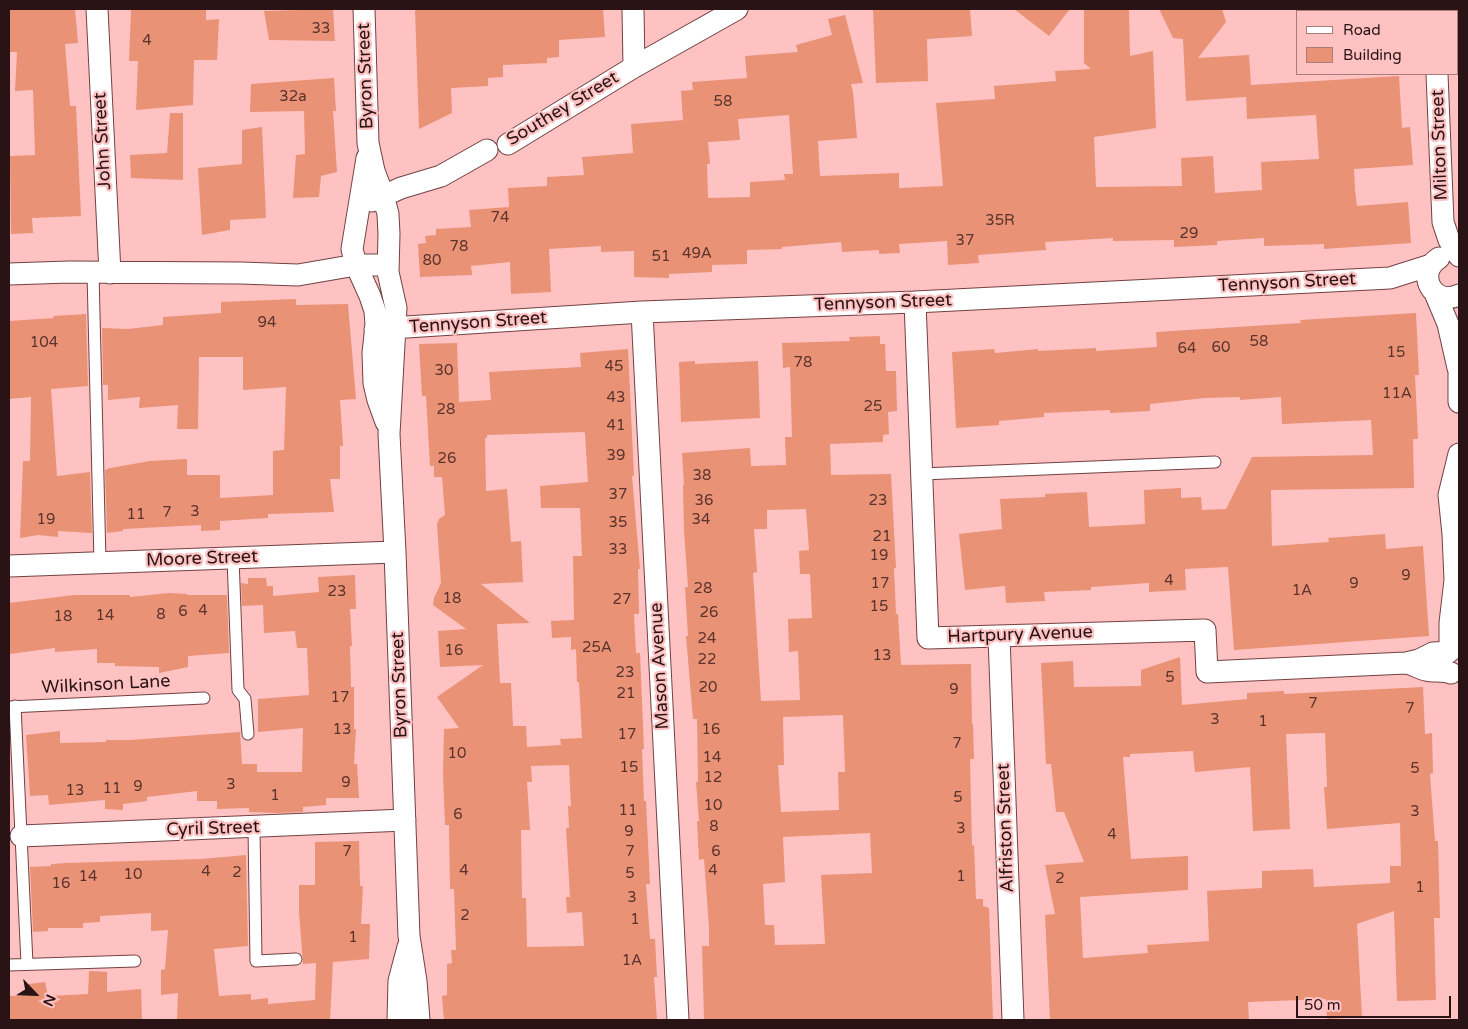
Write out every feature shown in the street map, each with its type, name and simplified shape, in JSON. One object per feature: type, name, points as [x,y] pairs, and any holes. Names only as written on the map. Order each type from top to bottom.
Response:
[{"type":"street","name":"John Street","points":[[97,9],[102,273]]},
{"type":"street","name":"Byron Street","points":[[364,9],[368,143],[352,249],[356,265],[385,329]]},
{"type":"street","points":[[633,9],[634,67]]},
{"type":"street","name":"Southey Street","points":[[508,144],[634,67],[737,9]]},
{"type":"street","name":"Milton Street","points":[[1437,75],[1443,215],[1447,234],[1459,257]]},
{"type":"street","name":"Byron Street","points":[[368,143],[374,171],[383,195],[389,227],[387,265],[395,304],[373,353],[375,389],[389,434],[409,936],[416,981],[419,1020]]},
{"type":"street","name":"Southey Street","points":[[360,205],[376,200],[401,188],[441,176],[487,150]]},
{"type":"street","name":"Milton Street","points":[[1434,291],[1428,278],[1443,215]]},
{"type":"street","name":"Tennyson Street","points":[[385,329],[642,312],[915,302],[1390,278],[1433,263],[1446,256],[1459,257]]},
{"type":"street","points":[[9,274],[242,273],[298,276],[356,265],[387,265]]},
{"type":"street","name":"Tennyson Street","points":[[1390,278],[1434,291],[1447,298],[1459,295]]},
{"type":"street","points":[[1434,291],[1448,324],[1459,361],[1459,402]]},
{"type":"street","name":"Hartpury Avenue","points":[[915,302],[928,638],[1205,630],[1207,672],[1406,663],[1427,670],[1444,670],[1454,665]]},
{"type":"street","name":"Mason Avenue","points":[[642,312],[678,1020]]},
{"type":"street","points":[[1454,665],[1450,622],[1457,590],[1449,496],[1459,454]]},
{"type":"street","points":[[1453,534],[1454,519],[1459,505]]},
{"type":"street","name":"Moore Street","points":[[9,566],[395,552]]},
{"type":"street","name":"Alfriston Street","points":[[999,636],[1013,1020]]},
{"type":"street","name":"Cyril Street","points":[[21,836],[254,828],[405,820]]},
{"type":"street","name":"Byron Street","points":[[398,1020],[399,981],[409,936]]},
{"type":"lane","name":"Southey Street","points":[[487,150],[508,144]]},
{"type":"lane","points":[[100,562],[102,273]]},
{"type":"lane","points":[[922,474],[1215,462]]},
{"type":"lane","points":[[233,558],[238,690],[244,698],[248,734]]},
{"type":"lane","name":"Wilkinson Lane","points":[[12,707],[204,698]]},
{"type":"lane","points":[[12,707],[27,964]]},
{"type":"lane","points":[[254,828],[256,961],[296,959]]},
{"type":"lane","points":[[9,965],[135,961]]},
{"type":"building","points":[[9,9],[75,9],[78,43],[65,44],[70,106],[76,106],[81,216],[32,218],[33,233],[11,234],[10,156],[35,155],[33,90],[15,91],[17,52],[9,52]]},
{"type":"building","points":[[131,9],[206,9],[206,20],[219,19],[217,60],[194,60],[193,105],[136,110],[138,61],[129,61]]},
{"type":"building","points":[[333,9],[335,41],[269,40],[264,11]]},
{"type":"building","points":[[415,9],[603,9],[605,37],[559,40],[559,57],[547,58],[547,63],[503,65],[503,77],[488,78],[488,86],[451,88],[452,113],[419,129]]},
{"type":"building","points":[[873,9],[970,9],[972,36],[927,39],[928,81],[876,83]]},
{"type":"building","points":[[1014,9],[1070,9],[1049,36]]},
{"type":"building","points":[[1084,9],[1129,9],[1130,56],[1153,51],[1156,128],[1094,137],[1096,187],[1182,186],[1181,158],[1213,156],[1215,193],[1262,190],[1261,162],[1319,159],[1316,115],[1247,119],[1246,97],[1186,101],[1183,39],[1173,38],[1159,9],[1222,9],[1226,22],[1198,58],[1249,55],[1251,85],[1399,76],[1402,128],[1410,127],[1413,165],[1354,169],[1355,190],[1357,206],[1408,202],[1411,243],[1324,249],[1324,244],[1264,246],[1264,238],[1217,241],[1217,245],[1174,247],[1174,240],[1113,241],[1113,238],[1045,242],[1046,250],[978,255],[979,263],[948,265],[947,241],[899,244],[900,253],[879,254],[879,250],[842,252],[841,242],[782,247],[782,249],[747,250],[747,264],[712,265],[712,272],[669,274],[669,278],[634,277],[634,251],[601,252],[601,246],[549,249],[551,292],[511,294],[510,262],[471,266],[472,275],[420,277],[418,244],[426,243],[425,236],[436,235],[436,229],[471,227],[469,210],[509,207],[508,188],[547,186],[547,177],[584,175],[582,157],[633,153],[631,124],[683,120],[681,91],[693,90],[692,82],[747,78],[745,56],[798,52],[796,45],[832,35],[828,19],[845,15],[863,83],[851,84],[857,138],[818,141],[820,176],[899,173],[899,188],[943,186],[936,103],[995,99],[994,86],[1056,81],[1055,71],[1091,69],[1084,63]],"holes":[[[789,115],[793,174],[784,174],[785,180],[750,182],[750,197],[708,198],[707,164],[710,164],[708,142],[740,140],[738,119]]]},
{"type":"building","points":[[334,78],[336,111],[333,111],[337,172],[321,176],[319,197],[293,198],[296,155],[305,154],[304,111],[250,112],[251,84]]},
{"type":"building","points":[[170,113],[183,113],[183,180],[131,178],[130,155],[167,153]]},
{"type":"building","points":[[262,127],[266,218],[230,220],[230,230],[202,235],[198,168],[242,164],[242,130]]},
{"type":"building","points":[[296,299],[296,305],[348,304],[356,399],[340,400],[343,446],[340,446],[340,479],[330,479],[334,512],[268,514],[268,518],[220,521],[220,530],[201,531],[201,525],[123,529],[123,531],[107,533],[105,470],[110,468],[150,461],[187,459],[187,475],[220,475],[220,498],[273,495],[273,451],[284,450],[286,387],[243,390],[243,357],[199,357],[198,429],[177,429],[178,405],[139,408],[140,397],[108,400],[108,385],[103,385],[102,328],[128,329],[163,325],[163,317],[221,313],[221,302]]},
{"type":"building","points":[[1416,313],[1419,375],[1415,375],[1418,439],[1413,439],[1414,488],[1271,490],[1272,546],[1329,542],[1328,538],[1385,534],[1386,549],[1423,546],[1429,636],[1234,650],[1228,567],[1185,569],[1186,590],[1149,592],[1149,583],[1091,587],[1091,590],[1044,592],[1045,601],[1006,603],[1005,586],[965,590],[959,534],[1002,529],[1000,499],[1045,497],[1045,494],[1087,492],[1089,527],[1145,524],[1144,490],[1181,488],[1181,498],[1201,497],[1202,510],[1226,509],[1252,457],[1373,455],[1371,420],[1282,424],[1281,397],[1240,400],[1240,397],[1205,398],[1150,404],[1150,411],[1110,413],[1110,410],[1044,413],[1044,417],[999,421],[999,425],[956,428],[952,352],[994,349],[995,353],[1038,349],[1038,351],[1096,348],[1096,351],[1157,347],[1156,332],[1301,323],[1300,320]]},
{"type":"building","points":[[86,314],[88,386],[51,389],[57,476],[90,472],[92,533],[58,531],[58,537],[38,535],[20,538],[23,461],[30,461],[31,397],[9,399],[9,321]]},
{"type":"building","points":[[880,336],[880,344],[885,344],[886,371],[896,371],[897,411],[888,412],[889,434],[883,435],[883,442],[830,444],[831,475],[891,474],[896,568],[894,568],[896,614],[898,614],[901,665],[971,664],[974,759],[970,759],[972,846],[974,845],[976,899],[983,899],[983,906],[989,908],[993,1020],[704,1020],[702,946],[709,946],[709,927],[704,859],[699,860],[696,782],[698,782],[697,719],[693,719],[686,636],[688,636],[685,587],[688,587],[682,453],[750,448],[751,466],[786,465],[785,437],[792,437],[790,367],[783,368],[782,343],[850,341],[849,337]],"holes":[[[806,509],[809,550],[799,551],[800,574],[810,574],[812,618],[788,619],[789,652],[798,651],[800,700],[761,701],[753,573],[757,572],[754,529],[767,529],[767,510]],[[843,715],[845,772],[838,772],[839,810],[781,812],[778,765],[784,765],[783,717]],[[870,833],[872,873],[821,875],[825,944],[775,945],[774,925],[765,925],[763,884],[785,882],[783,837]]]},
{"type":"building","points":[[457,343],[459,402],[491,400],[489,372],[581,367],[580,353],[628,349],[634,476],[632,476],[640,569],[638,569],[639,614],[634,614],[636,653],[640,653],[644,801],[646,801],[650,884],[646,884],[650,939],[655,939],[657,977],[654,977],[657,1020],[444,1020],[442,996],[447,995],[447,964],[452,963],[451,950],[456,950],[454,889],[450,889],[449,825],[445,825],[444,729],[459,728],[437,697],[483,665],[440,667],[438,631],[466,629],[433,605],[441,583],[437,524],[439,519],[445,515],[442,477],[434,477],[434,466],[430,466],[426,396],[422,396],[419,344]],"holes":[[[585,433],[588,482],[540,486],[541,508],[580,508],[582,556],[573,556],[574,620],[551,621],[552,638],[571,637],[571,650],[576,649],[582,738],[560,739],[561,745],[527,747],[526,726],[513,726],[511,683],[500,683],[497,624],[530,623],[481,584],[523,582],[521,541],[511,542],[507,489],[486,491],[485,438],[487,438],[487,435]],[[569,765],[571,806],[568,806],[569,828],[566,828],[570,897],[566,897],[567,913],[582,912],[584,946],[527,947],[526,898],[522,898],[521,830],[530,830],[527,782],[532,782],[531,766]]]},
{"type":"building","points":[[695,361],[695,364],[758,361],[760,418],[681,422],[679,362]]},
{"type":"building","points":[[355,575],[356,609],[350,609],[352,646],[350,646],[351,687],[354,687],[354,729],[356,729],[354,764],[357,764],[359,798],[326,798],[326,805],[303,807],[303,812],[276,813],[249,812],[249,808],[217,809],[217,801],[197,801],[197,791],[147,797],[147,801],[123,804],[123,810],[105,809],[105,800],[49,805],[48,795],[30,796],[26,735],[60,731],[60,743],[106,742],[106,740],[240,732],[242,764],[257,764],[257,772],[302,772],[303,728],[258,732],[258,699],[309,695],[307,648],[297,648],[295,631],[264,633],[263,605],[242,606],[241,583],[248,584],[248,578],[266,578],[267,586],[273,586],[273,596],[319,592],[318,577]]},
{"type":"building","points":[[169,593],[227,595],[229,653],[188,656],[188,667],[159,673],[159,667],[115,666],[115,663],[97,663],[97,649],[55,652],[55,648],[9,654],[9,603],[74,595],[130,595],[130,597]]},
{"type":"building","points":[[1180,657],[1182,705],[1247,699],[1247,693],[1284,691],[1284,694],[1423,687],[1425,734],[1432,733],[1433,773],[1430,774],[1435,841],[1438,841],[1440,918],[1434,918],[1436,1000],[1397,1001],[1394,911],[1357,924],[1362,1017],[1327,1019],[1326,999],[1248,1002],[1249,1020],[1050,1020],[1045,915],[1055,914],[1045,865],[1084,862],[1064,812],[1056,812],[1051,764],[1046,764],[1041,663],[1073,661],[1074,687],[1141,686],[1141,670]],"holes":[[[1325,733],[1327,787],[1324,787],[1327,829],[1400,823],[1401,866],[1390,866],[1390,883],[1314,887],[1313,869],[1262,871],[1262,888],[1207,891],[1209,941],[1147,945],[1148,953],[1083,958],[1080,897],[1188,890],[1188,856],[1131,859],[1123,757],[1130,757],[1130,754],[1193,751],[1195,772],[1250,767],[1253,831],[1290,829],[1286,734]]]},
{"type":"building","points":[[359,841],[360,886],[363,886],[361,924],[370,924],[369,959],[333,962],[330,1020],[177,1020],[178,993],[161,995],[161,970],[165,969],[168,930],[151,931],[151,913],[100,916],[100,922],[83,923],[83,928],[48,928],[48,931],[33,932],[30,867],[67,863],[201,859],[246,855],[248,946],[214,949],[219,996],[251,994],[251,1000],[268,998],[268,1004],[315,1000],[316,963],[303,964],[299,885],[315,885],[315,842]]},
{"type":"building","points":[[89,971],[107,972],[107,992],[141,989],[142,1020],[9,1020],[9,996],[30,995],[29,984],[45,982],[48,996],[88,994]]}]
